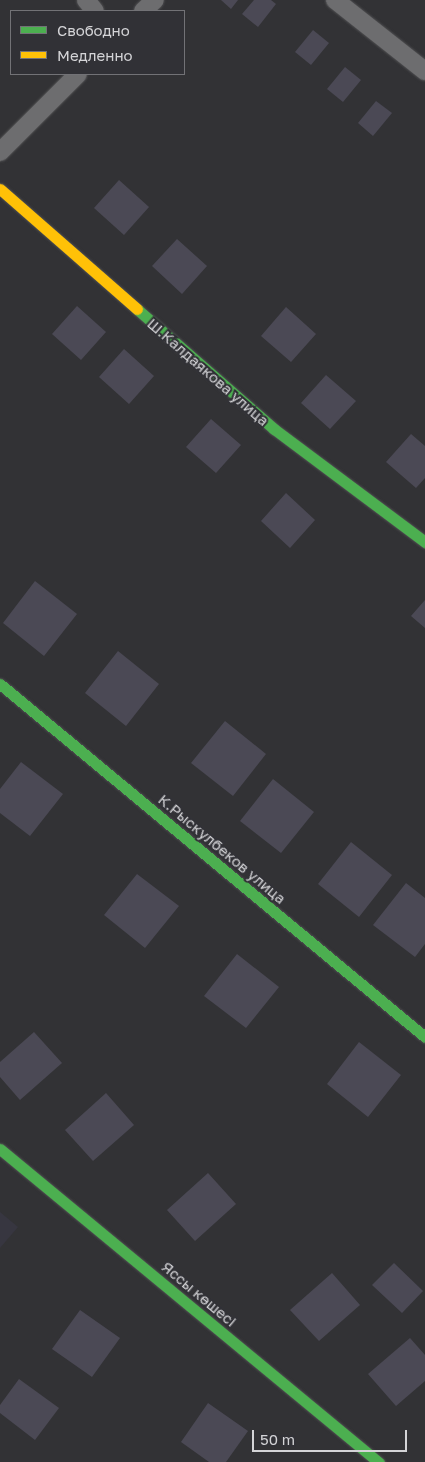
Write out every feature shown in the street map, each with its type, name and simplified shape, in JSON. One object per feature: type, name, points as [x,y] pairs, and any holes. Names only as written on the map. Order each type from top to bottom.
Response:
[{"type":"street","points":[[86,0],[94,10]]},
{"type":"street","points":[[144,10],[156,0]]},
{"type":"street","points":[[335,0],[425,70]]},
{"type":"street","points":[[0,152],[77,75]]},
{"type":"street","name":"Ш.Калдаякова улица","points":[[0,189],[274,429],[425,542]]},
{"type":"street","name":"К.Рыскулбеков улица","points":[[0,684],[425,1037]]},
{"type":"street","name":"Яссы көшесі","points":[[0,1149],[380,1462]]},
{"type":"shaded area","points":[[0,1212],[18,1227],[0,1248]]},
{"type":"building","points":[[221,0],[238,0],[231,9]]},
{"type":"building","points":[[254,0],[271,0],[276,4],[258,27],[242,14]]},
{"type":"building","points":[[313,30],[329,43],[311,65],[295,52]]},
{"type":"building","points":[[345,67],[361,80],[343,102],[327,89]]},
{"type":"building","points":[[376,101],[392,113],[373,136],[358,123]]},
{"type":"building","points":[[119,180],[149,207],[124,235],[94,208]]},
{"type":"building","points":[[177,239],[207,266],[182,294],[152,266]]},
{"type":"building","points":[[77,306],[106,332],[81,360],[52,334]]},
{"type":"building","points":[[286,307],[316,334],[291,362],[261,336]]},
{"type":"building","points":[[124,349],[154,376],[129,404],[99,377]]},
{"type":"building","points":[[326,375],[356,401],[330,429],[301,403]]},
{"type":"building","points":[[211,419],[241,445],[216,473],[186,447]]},
{"type":"building","points":[[411,434],[425,446],[425,478],[416,488],[386,462]]},
{"type":"building","points":[[286,493],[315,520],[290,548],[261,521]]},
{"type":"building","points":[[35,581],[77,614],[44,656],[3,623]]},
{"type":"building","points":[[425,600],[425,628],[411,616]]},
{"type":"building","points":[[118,651],[159,684],[126,726],[85,693]]},
{"type":"building","points":[[225,721],[266,754],[233,796],[191,763]]},
{"type":"building","points":[[21,762],[63,794],[30,836],[0,813],[0,789]]},
{"type":"building","points":[[273,779],[314,812],[281,853],[240,821]]},
{"type":"building","points":[[351,842],[392,875],[359,917],[318,884]]},
{"type":"building","points":[[137,874],[179,906],[145,948],[104,915]]},
{"type":"building","points":[[406,883],[425,898],[425,944],[415,957],[373,925]]},
{"type":"building","points":[[237,954],[279,987],[246,1028],[204,996]]},
{"type":"building","points":[[34,1032],[62,1063],[20,1100],[0,1077],[0,1062]]},
{"type":"building","points":[[359,1042],[401,1075],[368,1117],[327,1084]]},
{"type":"building","points":[[106,1093],[134,1125],[93,1161],[65,1130]]},
{"type":"building","points":[[208,1173],[236,1204],[195,1241],[167,1210]]},
{"type":"building","points":[[394,1263],[423,1291],[402,1313],[372,1285]]},
{"type":"building","points":[[332,1273],[360,1305],[319,1341],[290,1310]]},
{"type":"building","points":[[80,1310],[120,1338],[92,1377],[52,1349]]},
{"type":"building","points":[[410,1338],[425,1355],[425,1381],[396,1406],[368,1374]]},
{"type":"building","points":[[19,1379],[59,1408],[35,1440],[0,1413],[0,1405]]},
{"type":"building","points":[[208,1403],[248,1431],[226,1462],[209,1462],[181,1442]]},
{"type":"traffic: fast","points":[[137,309],[274,429],[425,542]]},
{"type":"traffic: fast","points":[[0,684],[425,1037]]},
{"type":"traffic: fast","points":[[0,1149],[379,1462]]},
{"type":"traffic: slow","points":[[0,189],[137,309]]}]
